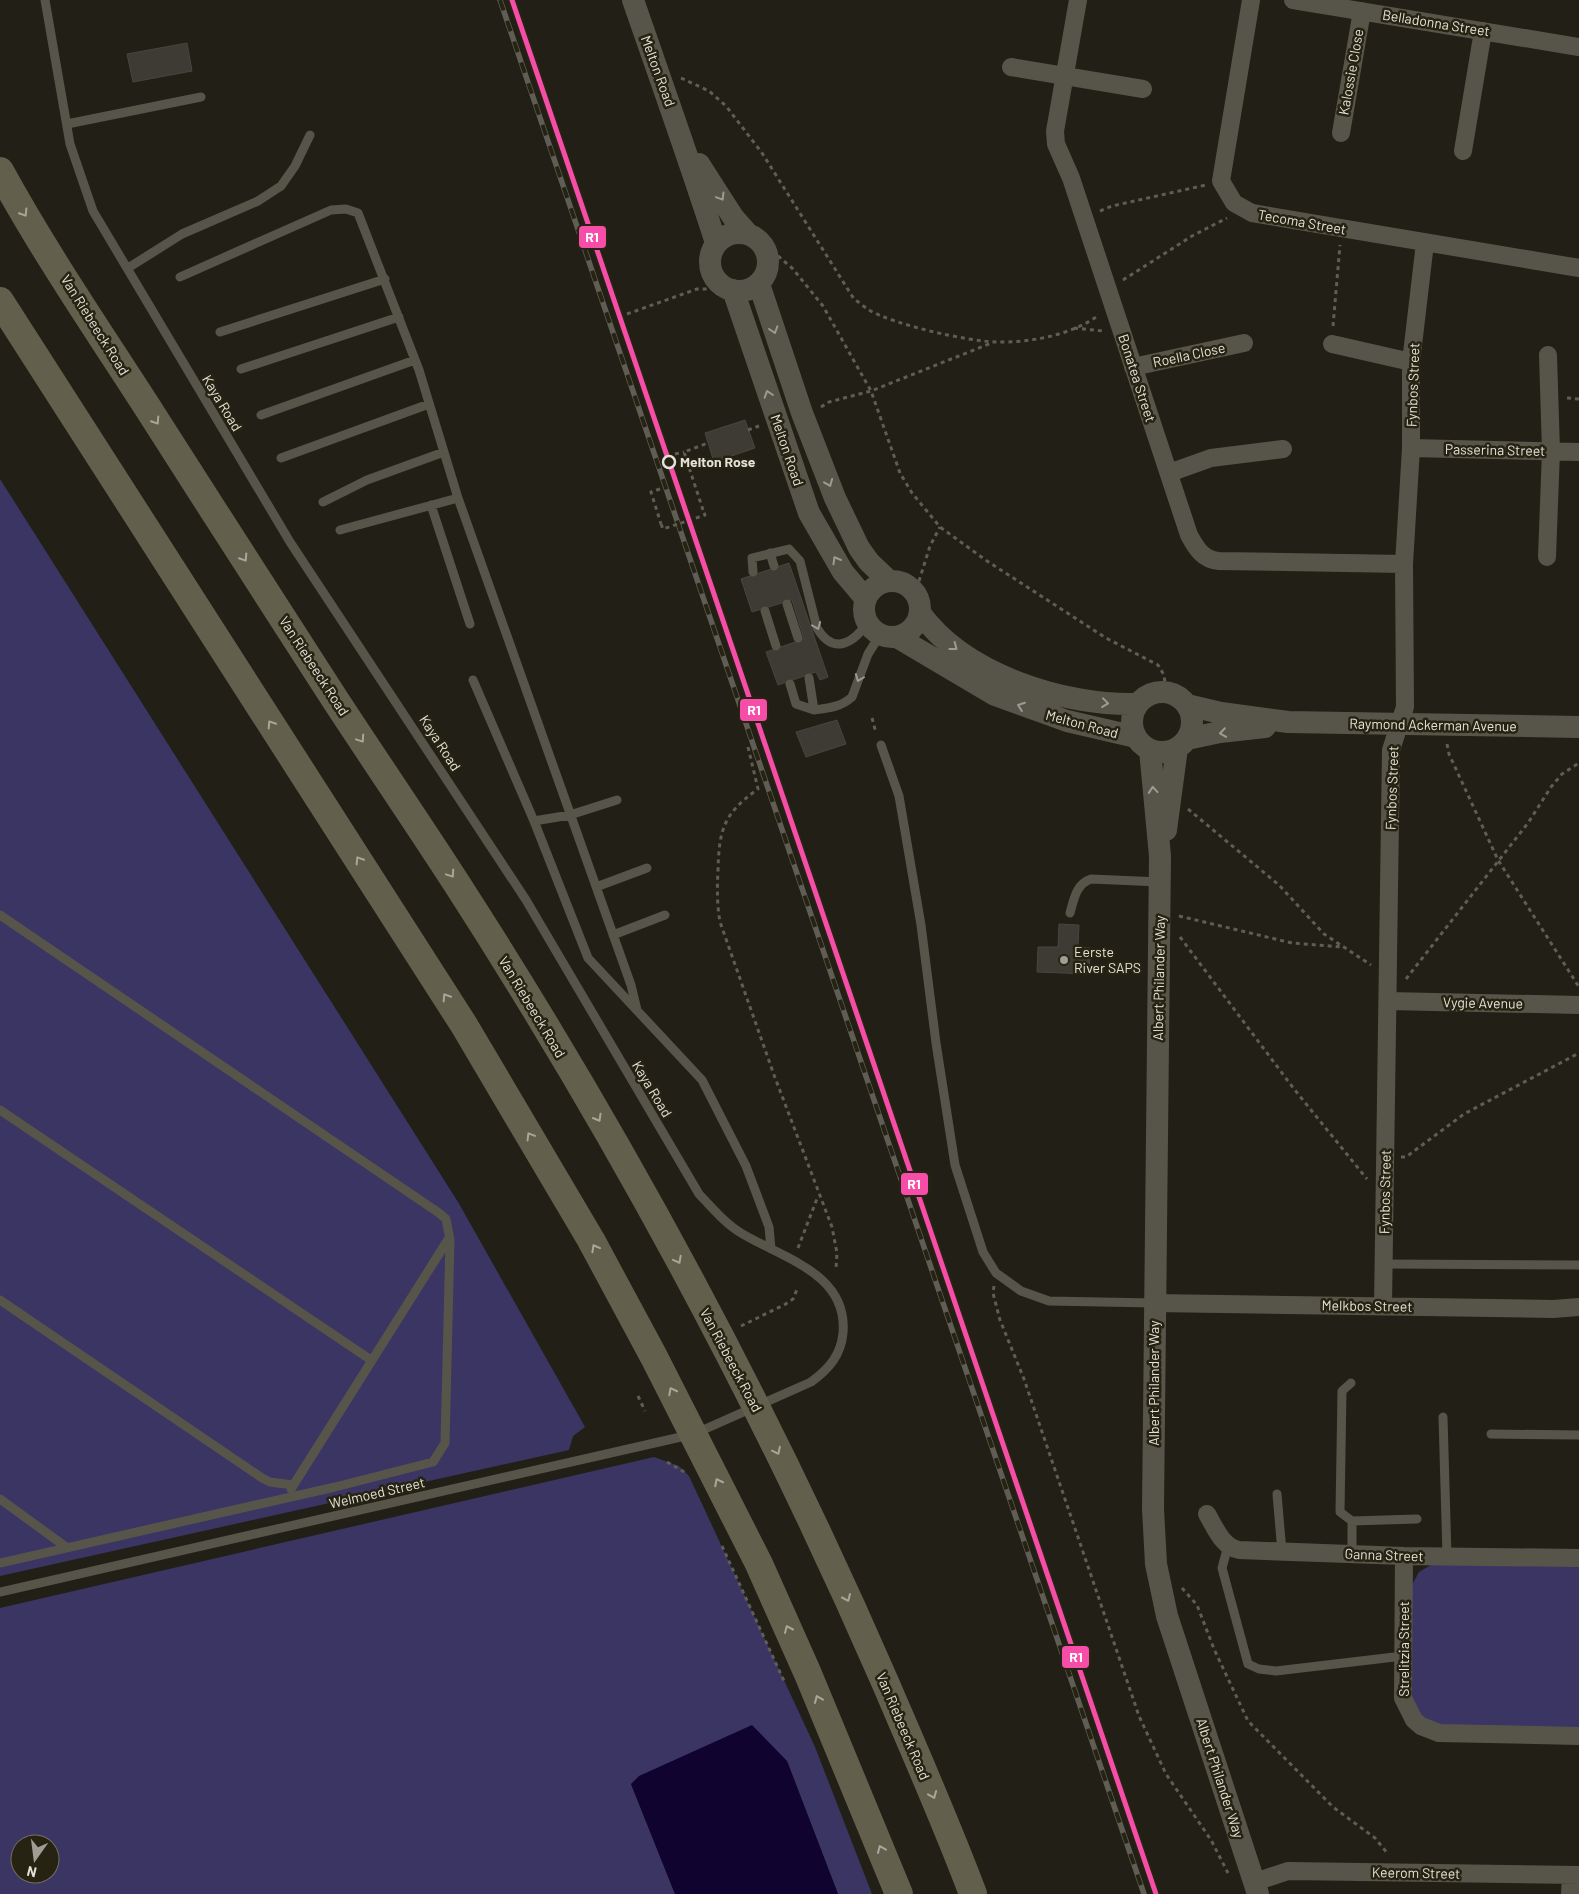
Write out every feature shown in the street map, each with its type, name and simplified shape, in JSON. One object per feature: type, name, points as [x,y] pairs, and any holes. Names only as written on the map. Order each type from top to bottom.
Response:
[{"type":"main road","name":"Van Riebeeck Road","points":[[0,171],[21,209],[334,699],[458,886],[574,1076],[664,1233],[756,1407],[863,1632],[973,1894]]},
{"type":"main road","points":[[0,302],[464,1025],[591,1240],[694,1434],[767,1581],[900,1894]]},
{"type":"street","name":"Melton Road","points":[[633,0],[646,42],[684,142],[716,243]]},
{"type":"street","name":"Bonatea Street","points":[[1078,0],[1055,138],[1084,218],[1189,535],[1198,550],[1213,561],[1404,564]]},
{"type":"street","points":[[1221,181],[1251,0]]},
{"type":"street","name":"Belladonna Street","points":[[1293,0],[1579,46]]},
{"type":"street","name":"Kalossie Close","points":[[1341,133],[1362,11]]},
{"type":"street","points":[[1463,151],[1483,31]]},
{"type":"street","points":[[1010,67],[1143,89]]},
{"type":"street","name":"Melton Road","points":[[684,142],[732,217],[748,234]]},
{"type":"street","name":"Tecoma Street","points":[[1221,181],[1228,196],[1243,210],[1579,268]]},
{"type":"street","points":[[731,234],[748,234],[763,244],[768,256],[768,268],[759,284],[747,290],[733,290],[721,284],[711,270],[710,257],[716,243],[731,234]]},
{"type":"street","name":"Fynbos Street","points":[[1383,1306],[1391,750],[1405,702],[1404,564],[1411,448],[1411,362],[1425,242]]},
{"type":"street","name":"Melton Road","points":[[759,284],[802,413],[836,498],[859,548],[869,562],[889,581]]},
{"type":"street","name":"Melton Road","points":[[733,290],[809,513],[843,572],[865,598]]},
{"type":"street","name":"Roella Close","points":[[1133,367],[1244,343]]},
{"type":"street","points":[[1332,344],[1411,362]]},
{"type":"street","points":[[1547,557],[1551,451],[1548,355]]},
{"type":"street","name":"Passerina Street","points":[[1411,448],[1579,452]]},
{"type":"street","points":[[1169,473],[1211,458],[1283,449]]},
{"type":"street","points":[[897,581],[912,589],[917,597],[920,613],[912,629],[881,631],[864,615],[865,598],[879,583],[897,581]]},
{"type":"street","name":"Melton Road","points":[[920,613],[938,635],[964,654],[1023,684],[1105,704],[1138,704]]},
{"type":"street","name":"Melton Road","points":[[881,631],[995,695],[1067,721],[1143,744]]},
{"type":"street","points":[[1166,692],[1180,698],[1187,705],[1192,722],[1182,744],[1168,752],[1143,744],[1132,720],[1138,704],[1147,696],[1166,692]]},
{"type":"street","name":"Raymond Ackerman Avenue","points":[[1187,705],[1221,713],[1288,722],[1579,727]]},
{"type":"street","name":"Raymond Ackerman Avenue","points":[[1182,744],[1288,722]]},
{"type":"street","name":"Albert Philander Way","points":[[1143,744],[1160,856],[1154,1303],[1153,1509],[1156,1564],[1167,1616],[1257,1888]]},
{"type":"street","name":"Albert Philander Way","points":[[1160,856],[1182,744]]},
{"type":"street","name":"Vygie Avenue","points":[[1388,1001],[1579,1005]]},
{"type":"street","name":"Melkbos Street","points":[[1154,1303],[1553,1309],[1579,1307]]},
{"type":"street","points":[[1207,1514],[1228,1546]]},
{"type":"street","name":"Ganna Street","points":[[1228,1546],[1239,1550],[1282,1552],[1404,1556],[1579,1558]]},
{"type":"street","name":"Strelitzia Street","points":[[1404,1556],[1403,1698],[1405,1706],[1414,1720],[1439,1733],[1579,1736]]},
{"type":"street","name":"Keerom Street","points":[[1257,1888],[1288,1871],[1575,1875]]},
{"type":"street","points":[[1570,1894],[1575,1875]]},
{"type":"lane","name":"Kaya Road","points":[[45,0],[66,124],[81,180],[94,211],[195,385],[290,542],[526,900],[699,1194],[725,1222],[826,1282],[839,1300],[844,1320],[843,1337],[838,1354],[828,1370],[811,1382],[756,1407]]},
{"type":"lane","points":[[66,124],[201,97]]},
{"type":"lane","points":[[128,268],[182,234],[258,201],[281,186],[295,166],[310,135]]},
{"type":"lane","points":[[180,277],[331,210],[346,209],[358,213],[363,221],[415,360],[458,498],[631,985],[637,1010]]},
{"type":"lane","points":[[220,332],[385,279]]},
{"type":"lane","points":[[240,369],[399,316]]},
{"type":"lane","points":[[261,414],[415,360]]},
{"type":"lane","points":[[281,458],[429,404]]},
{"type":"lane","points":[[323,502],[367,480],[444,452]]},
{"type":"lane","points":[[340,530],[458,498]]},
{"type":"lane","points":[[431,505],[470,624]]},
{"type":"lane","points":[[753,572],[752,558],[789,549],[797,556],[817,628],[828,641],[843,644],[858,636],[881,631]]},
{"type":"lane","points":[[770,553],[774,566]]},
{"type":"lane","points":[[786,604],[798,638]]},
{"type":"lane","points":[[765,612],[776,646]]},
{"type":"lane","points":[[790,684],[796,704],[814,710],[838,706],[852,697],[868,654],[881,631]]},
{"type":"lane","points":[[809,678],[814,710]]},
{"type":"lane","points":[[473,680],[534,821],[588,958],[702,1080],[746,1166],[769,1227],[771,1249]]},
{"type":"lane","points":[[881,745],[899,796],[904,824],[921,925],[954,1165],[983,1252],[996,1273],[1021,1291],[1049,1301],[1154,1303]]},
{"type":"lane","points":[[534,821],[570,815],[617,800]]},
{"type":"lane","points":[[596,887],[648,868]]},
{"type":"lane","points":[[1070,913],[1078,888],[1082,883],[1091,879],[1160,882]]},
{"type":"lane","points":[[0,915],[439,1214],[446,1220],[449,1237],[445,1443],[433,1462],[285,1498],[0,1562]]},
{"type":"lane","points":[[613,935],[665,915]]},
{"type":"lane","points":[[0,1110],[371,1360]]},
{"type":"lane","points":[[285,1498],[449,1237]]},
{"type":"lane","points":[[1384,1264],[1579,1265]]},
{"type":"lane","points":[[0,1300],[262,1478],[270,1482],[293,1485]]},
{"type":"lane","points":[[1350,1383],[1342,1391],[1340,1512],[1352,1521],[1417,1519]]},
{"type":"lane","name":"Welmoed Street","points":[[0,1592],[694,1434],[756,1407]]},
{"type":"lane","points":[[1443,1417],[1448,1556]]},
{"type":"lane","points":[[1491,1434],[1579,1435]]},
{"type":"lane","points":[[1277,1494],[1282,1552]]},
{"type":"lane","points":[[0,1499],[66,1547]]},
{"type":"lane","points":[[1352,1521],[1352,1554]]},
{"type":"lane","points":[[1228,1546],[1222,1568],[1248,1664],[1276,1671],[1403,1656]]},
{"type":"path","points":[[673,76],[694,82],[709,91],[726,106],[762,153],[854,298],[870,310],[901,322],[952,335],[996,342],[1038,339],[1074,328],[1094,319],[1113,304]]},
{"type":"path","points":[[1084,218],[1112,206],[1221,181]]},
{"type":"path","points":[[1107,287],[1118,283],[1192,236],[1243,210]]},
{"type":"path","points":[[1332,344],[1343,228]]},
{"type":"path","points":[[778,256],[823,306],[871,391],[900,473],[912,493],[940,527],[987,561],[1106,638],[1158,665],[1164,675],[1165,683]]},
{"type":"path","points":[[627,314],[697,289],[707,289]]},
{"type":"path","points":[[1074,328],[1122,332]]},
{"type":"path","points":[[818,408],[826,406],[829,402],[871,391],[996,342]]},
{"type":"path","points":[[675,454],[708,443]]},
{"type":"path","points":[[660,490],[651,492],[663,529],[705,515],[684,452]]},
{"type":"path","points":[[919,581],[930,546],[940,527]]},
{"type":"path","points":[[1446,738],[1449,754],[1498,860],[1579,986]]},
{"type":"path","points":[[748,747],[758,789],[733,810],[720,835],[717,906],[720,922],[771,1066],[818,1195],[832,1227],[837,1253],[836,1268]]},
{"type":"path","points":[[1406,1002],[1406,978],[1528,823],[1551,787],[1562,774],[1579,763]]},
{"type":"path","points":[[1185,808],[1190,810],[1279,885],[1324,934],[1388,976],[1406,978]]},
{"type":"path","points":[[1174,916],[1292,943],[1342,947]]},
{"type":"path","points":[[1180,936],[1294,1089],[1368,1180],[1385,1182]]},
{"type":"path","points":[[1385,1159],[1406,1156],[1464,1114],[1579,1053]]},
{"type":"path","points":[[798,1249],[818,1195]]},
{"type":"path","points":[[996,1273],[993,1293],[1000,1320],[1024,1379],[1139,1716],[1166,1774],[1211,1840],[1230,1878]]},
{"type":"path","points":[[742,1326],[793,1299],[798,1288]]},
{"type":"path","points":[[638,1396],[645,1411]]},
{"type":"path","points":[[667,1462],[683,1470],[688,1476]]},
{"type":"path","points":[[721,1544],[786,1686]]},
{"type":"path","points":[[1180,1586],[1197,1604],[1214,1649],[1248,1721],[1333,1806],[1375,1838],[1392,1859]]},
{"type":"shaded area","points":[[0,479],[458,1202],[585,1427],[573,1436],[569,1450],[0,1576]]},
{"type":"shaded area","points":[[654,1457],[679,1466],[689,1476],[815,1747],[872,1894],[838,1894],[787,1761],[631,1784],[675,1894],[0,1894],[0,1608]]},
{"type":"shaded area","points":[[1431,1565],[1579,1565],[1579,1728],[1439,1727],[1425,1721],[1410,1700],[1412,1585],[1419,1572]]},
{"type":"shaded area","points":[[752,1725],[787,1761],[838,1894],[675,1894],[631,1784],[639,1776]]},
{"type":"building","points":[[187,43],[192,71],[133,82],[127,54]]},
{"type":"building","points":[[745,420],[755,448],[714,462],[705,433]]},
{"type":"building","points":[[789,563],[828,677],[820,680],[816,672],[778,685],[766,652],[804,639],[792,600],[752,612],[741,579]]},
{"type":"building","points":[[837,720],[846,744],[806,757],[796,732]]},
{"type":"building","name":"Eerste River SAPS","points":[[1059,924],[1079,925],[1078,947],[1090,948],[1089,974],[1037,972],[1038,947],[1058,947]]},
{"type":"railway","points":[[500,0],[1144,1894]]},
{"type":"transit line","name":"R1","points":[[512,0],[1156,1894]]},
{"type":"place","name":"Melton Rose","points":[[669,462]]},
{"type":"place","name":"Eerste River SAPS","points":[[1064,960]]}]
